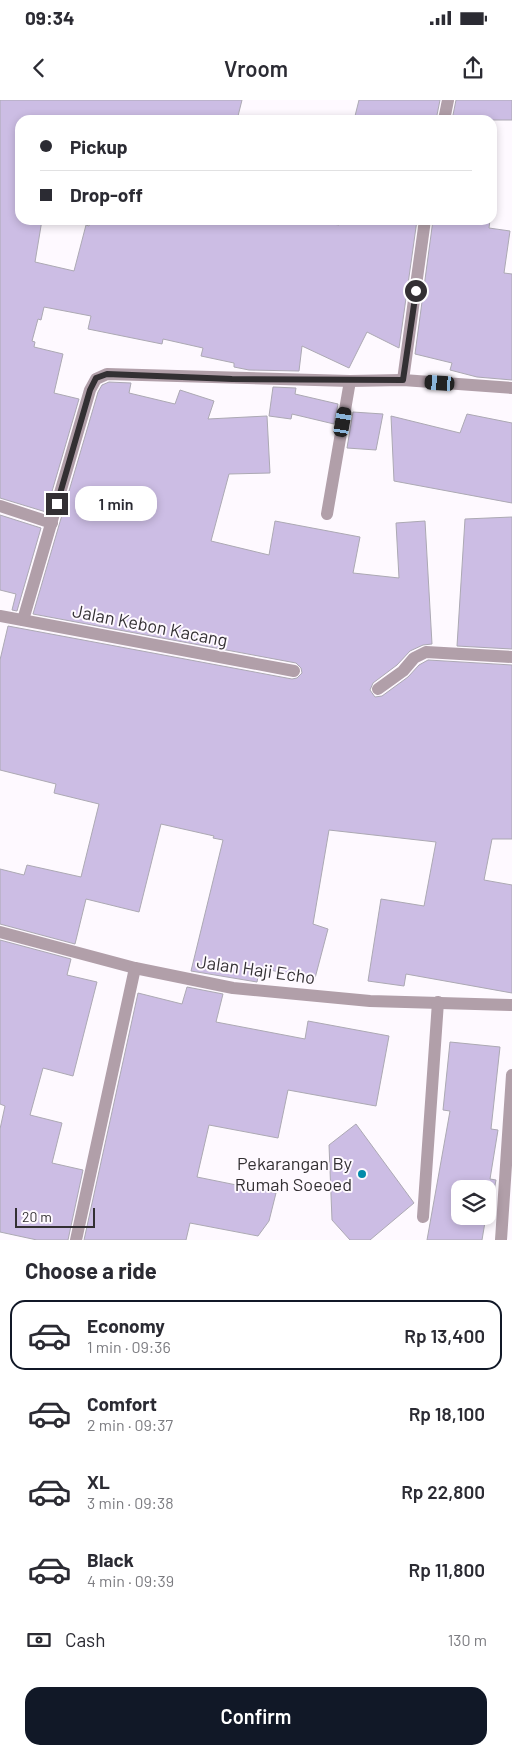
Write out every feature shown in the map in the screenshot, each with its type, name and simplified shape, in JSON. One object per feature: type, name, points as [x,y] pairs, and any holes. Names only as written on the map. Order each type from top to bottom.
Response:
[{"type":"street","points":[[445,115],[448,100]]},
{"type":"street","points":[[403,380],[424,225]]},
{"type":"street","points":[[23,620],[90,390],[96,378],[107,374],[350,381],[403,380],[512,388]]},
{"type":"street","points":[[327,514],[350,381]]},
{"type":"street","points":[[0,506],[52,523]]},
{"type":"street","name":"Jalan Kebon Kacang","points":[[0,616],[294,671]]},
{"type":"street","points":[[378,689],[403,672],[414,658],[426,652],[512,657]]},
{"type":"street","name":"Jalan Haji Echo","points":[[0,932],[135,968],[233,988],[370,1001],[512,1005]]},
{"type":"street","points":[[76,1240],[135,968]]},
{"type":"street","points":[[423,1217],[438,1002]]},
{"type":"street","points":[[501,1240],[512,1075]]},
{"type":"building","points":[[0,100],[242,100],[238,115],[15,115],[15,225],[41,225],[35,262],[74,271],[86,225],[416,225],[399,348],[367,332],[349,368],[302,346],[299,371],[249,370],[234,367],[234,363],[201,356],[203,348],[163,339],[162,344],[88,329],[91,316],[44,307],[41,320],[38,319],[32,341],[35,342],[34,347],[63,354],[54,393],[79,399],[46,512],[0,498]]},
{"type":"building","points":[[359,100],[440,100],[437,115],[355,115]]},
{"type":"building","points":[[456,100],[512,100],[512,120],[497,120],[497,115],[453,115]]},
{"type":"building","points":[[432,225],[489,225],[489,228],[510,231],[504,273],[512,274],[512,380],[477,377],[450,370],[452,363],[415,354]]},
{"type":"building","points":[[109,382],[131,383],[129,393],[175,404],[180,390],[214,401],[208,419],[267,416],[270,473],[229,474],[211,541],[269,555],[275,521],[360,537],[353,573],[399,578],[396,523],[425,521],[432,644],[423,645],[410,651],[397,665],[373,683],[370,690],[375,697],[382,696],[408,677],[419,665],[428,660],[512,665],[512,839],[492,839],[484,880],[512,885],[512,993],[406,974],[404,986],[368,981],[381,899],[424,906],[436,842],[329,830],[313,924],[328,929],[314,982],[260,967],[257,982],[191,971],[223,840],[213,838],[214,836],[161,824],[139,912],[86,899],[75,944],[0,924],[0,869],[24,875],[27,865],[81,877],[99,804],[54,793],[56,784],[0,770],[0,660],[8,626],[292,679],[297,678],[302,673],[301,668],[296,663],[33,614],[98,392],[102,385]]},
{"type":"building","points":[[273,387],[296,388],[295,394],[338,404],[334,424],[292,414],[291,419],[269,416]]},
{"type":"building","points":[[353,412],[383,414],[376,450],[347,448]]},
{"type":"building","points":[[467,414],[512,423],[512,503],[394,481],[391,416],[460,433]]},
{"type":"building","points":[[0,515],[41,528],[17,611],[12,610],[16,594],[0,590]]},
{"type":"building","points":[[512,517],[512,649],[457,646],[465,519]]},
{"type":"building","points":[[0,940],[71,959],[67,975],[97,982],[73,1076],[43,1068],[30,1115],[62,1123],[52,1163],[83,1170],[68,1240],[37,1240],[0,1232],[0,1129],[5,1106],[0,1104]]},
{"type":"building","points":[[187,987],[223,994],[216,1022],[305,1039],[308,1021],[389,1036],[376,1106],[288,1090],[278,1138],[209,1125],[197,1177],[276,1193],[269,1221],[258,1236],[190,1223],[186,1240],[84,1240],[138,993],[182,1004]]},
{"type":"building","points":[[450,1042],[500,1047],[491,1129],[498,1130],[490,1179],[496,1180],[451,1180],[451,1225],[484,1225],[482,1240],[427,1240],[450,1111],[443,1110]]},
{"type":"building","name":"Pekarangan By Rumah Soeoed","points":[[356,1124],[414,1203],[370,1240],[350,1240],[332,1220],[329,1145]]},
{"type":"place","name":"Pekarangan By Rumah Soeoed","points":[[362,1174]]},
{"type":"route","points":[[57,504],[90,390],[96,378],[107,374],[232,379],[403,380],[416,291]]}]
